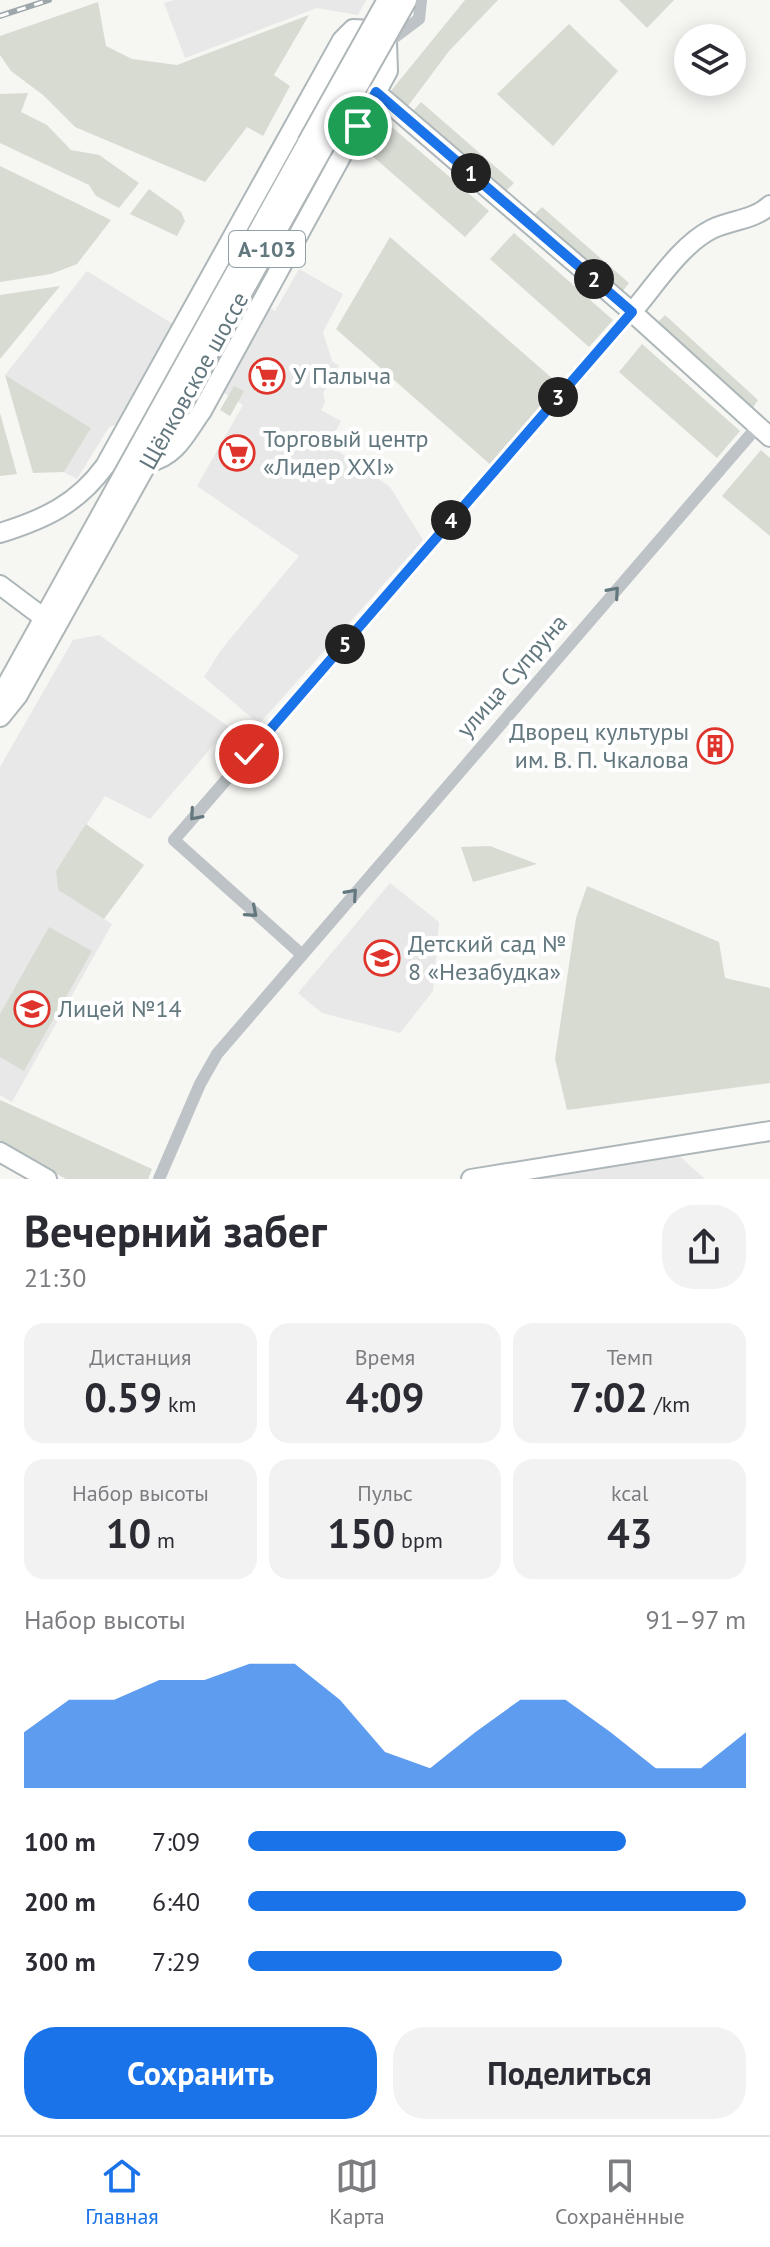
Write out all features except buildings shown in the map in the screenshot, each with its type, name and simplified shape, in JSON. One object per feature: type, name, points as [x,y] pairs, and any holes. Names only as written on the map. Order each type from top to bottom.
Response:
[{"type":"main road","name":"Щёлковское шоссе","points":[[0,699],[26,650],[52,618],[149,462],[388,0]]},
{"type":"main road","name":"Щёлковское шоссе","points":[[0,716],[17,695],[52,618],[62,587],[314,146],[406,0]]},
{"type":"street","points":[[387,43],[419,19],[421,0]]},
{"type":"street","name":"А-103","points":[[2,532],[63,509],[96,479],[186,326],[342,40],[360,27],[377,33],[387,43],[388,71],[202,411],[174,452],[164,459],[149,462]]},
{"type":"street","points":[[376,92],[632,312],[764,432]]},
{"type":"street","points":[[300,953],[174,840],[689,247],[710,230],[761,213],[770,205]]},
{"type":"street","name":"улица Супруна","points":[[159,1179],[200,1084],[217,1054],[300,953],[764,432]]},
{"type":"street","points":[[10,594],[40,601],[62,587]]},
{"type":"street","points":[[10,594],[52,618]]},
{"type":"street","points":[[10,594],[28,616],[26,650]]},
{"type":"street","points":[[471,1179],[770,1131]]},
{"type":"street","points":[[0,1152],[47,1179]]},
{"type":"shaded area","points":[[174,0],[366,0],[358,15],[317,8],[185,58],[164,3]]},
{"type":"shaded area","points":[[465,0],[498,0],[449,51],[408,106],[390,92]]},
{"type":"shaded area","points":[[619,0],[674,0],[647,28]]},
{"type":"shaded area","points":[[98,2],[106,46],[132,59],[177,65],[309,15],[274,75],[290,86],[263,136],[247,127],[205,182],[75,127],[43,95],[11,71],[0,55],[0,36]]},
{"type":"shaded area","points":[[569,24],[618,71],[553,146],[497,94]]},
{"type":"shaded area","points":[[28,93],[21,112],[47,125],[71,150],[99,155],[139,183],[119,208],[96,196],[89,185],[0,143],[0,94]]},
{"type":"shaded area","points":[[421,102],[514,183],[504,193],[413,111]]},
{"type":"shaded area","points":[[386,122],[489,211],[465,237],[369,153]]},
{"type":"shaded area","points":[[0,166],[111,220],[77,264],[51,274],[0,282]]},
{"type":"shaded area","points":[[149,189],[181,212],[185,221],[177,236],[130,214]]},
{"type":"shaded area","points":[[542,207],[629,283],[622,292],[534,215]]},
{"type":"shaded area","points":[[514,233],[613,320],[589,347],[490,259]]},
{"type":"shaded area","points":[[390,237],[561,386],[492,466],[336,329]]},
{"type":"shaded area","points":[[299,269],[343,294],[323,332],[332,361],[339,366],[323,393],[325,402],[321,410],[341,421],[329,445],[390,487],[423,540],[259,724],[204,677],[221,650],[299,556],[197,486],[243,405],[221,391],[269,308],[275,311]]},
{"type":"shaded area","points":[[87,271],[176,326],[120,423],[109,427],[77,479],[64,472],[91,428],[5,375]]},
{"type":"shaded area","points":[[60,286],[0,359],[0,295]]},
{"type":"shaded area","points":[[665,315],[758,400],[752,409],[657,323]]},
{"type":"shaded area","points":[[642,344],[740,431],[717,458],[619,372]]},
{"type":"shaded area","points":[[5,375],[91,428],[64,472],[33,473]]},
{"type":"shaded area","points":[[234,386],[244,391],[230,416],[220,410]]},
{"type":"shaded area","points":[[0,413],[17,474],[0,476]]},
{"type":"shaded area","points":[[761,450],[770,458],[770,536],[722,496]]},
{"type":"shaded area","points":[[99,635],[229,727],[150,819],[105,796],[56,871],[58,890],[112,924],[12,1102],[0,1095],[0,767],[73,640]]},
{"type":"shaded area","points":[[86,824],[144,865],[104,919],[58,890],[56,871]]},
{"type":"shaded area","points":[[490,846],[537,864],[473,882],[461,847]]},
{"type":"shaded area","name":"Детский сад № 8 «Незабудка»","points":[[390,883],[439,922],[433,991],[400,1033],[322,1013],[298,993]]},
{"type":"shaded area","points":[[587,886],[719,942],[725,978],[770,988],[770,1083],[567,1110],[555,1059],[576,918]]},
{"type":"shaded area","points":[[49,927],[92,951],[24,1071],[0,1057],[0,1014]]},
{"type":"shaded area","points":[[0,1100],[152,1169],[148,1179],[66,1179],[0,1143]]},
{"type":"shaded area","points":[[676,1153],[705,1179],[525,1179]]},
{"type":"railway","points":[[0,16],[49,0]]},
{"type":"place","name":"У Палыча","points":[[267,376]]},
{"type":"place","name":"Торговый центр «Лидер XXI»","points":[[237,453]]},
{"type":"place","name":"Дворец культуры им. В. П. Чкалова","points":[[715,746]]},
{"type":"place","name":"Детский сад № 8 «Незабудка»","points":[[382,958]]},
{"type":"place","name":"Лицей №14","points":[[32,1009]]},
{"type":"route","points":[[249,754],[632,312],[376,92],[358,126]]}]
